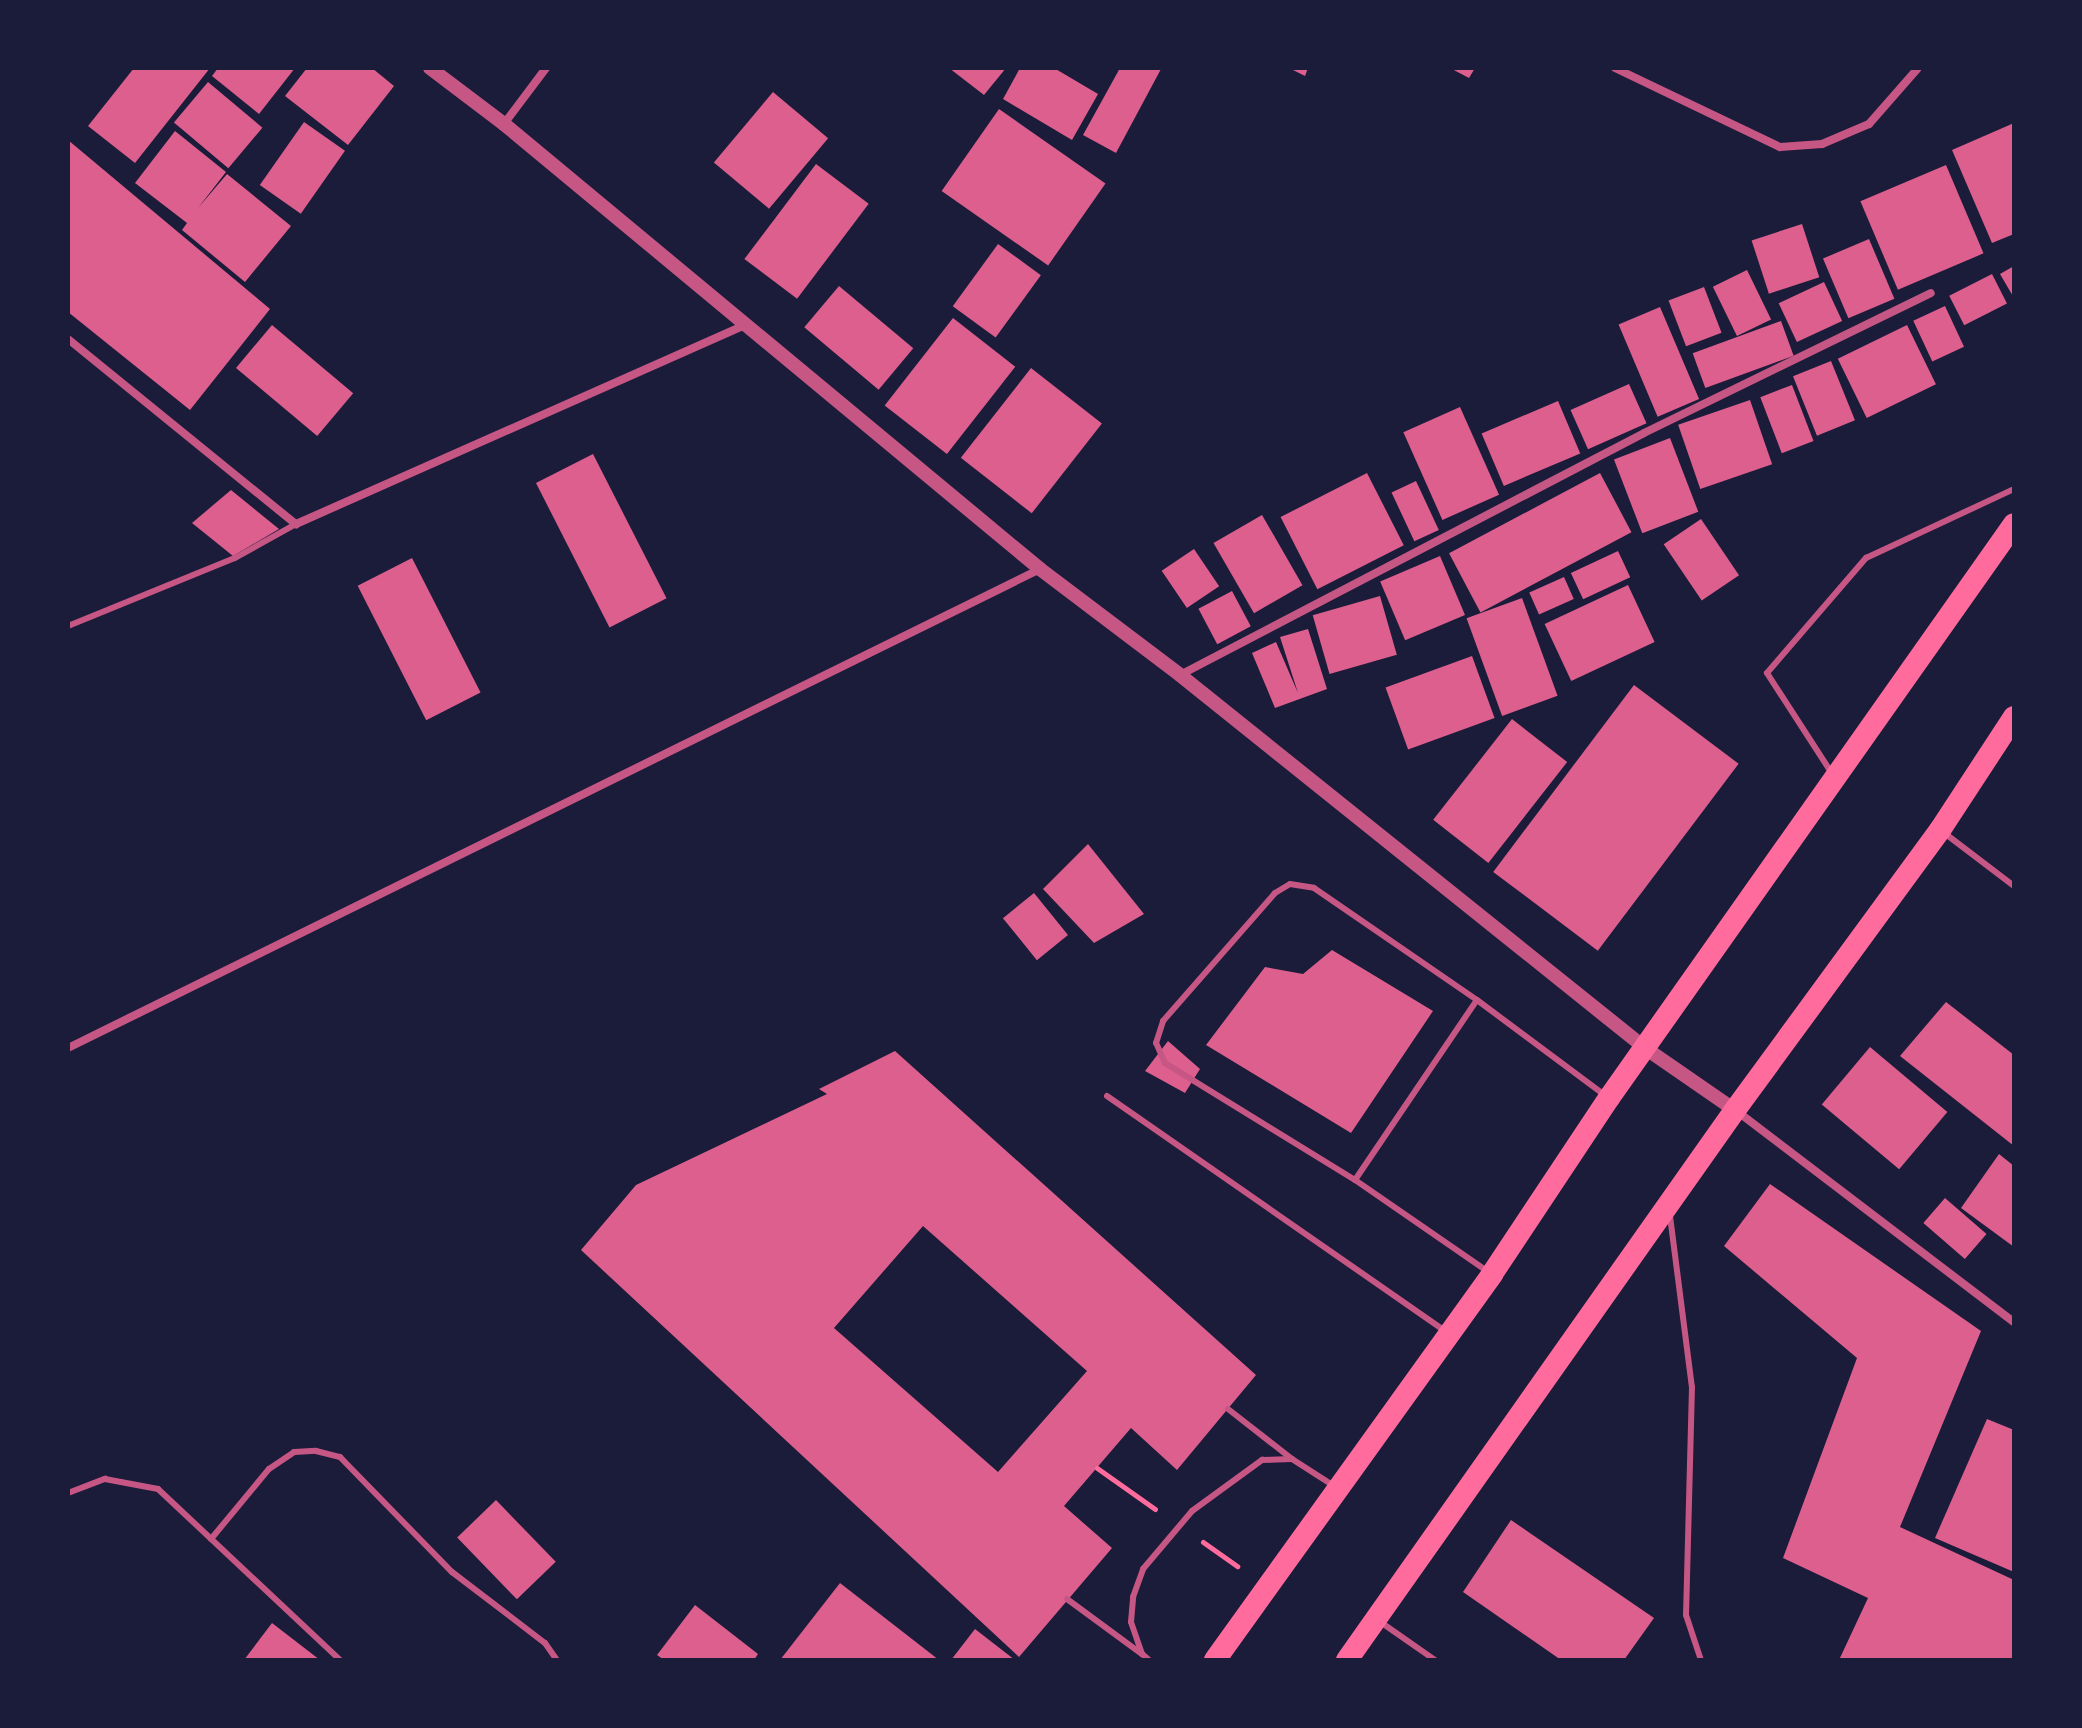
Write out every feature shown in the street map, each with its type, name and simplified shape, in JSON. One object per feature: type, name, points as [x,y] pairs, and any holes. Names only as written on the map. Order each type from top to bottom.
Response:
[{"type":"highway","points":[[1215,1660],[1492,1274],[1609,1098],[2014,524]]},
{"type":"highway","points":[[1347,1660],[1669,1208],[1735,1110],[1940,830],[2014,717]]},
{"type":"street","points":[[430,68],[504,124],[748,324],[1040,569],[1180,675],[1645,1048],[1735,1110],[2014,1322]]},
{"type":"street","points":[[504,124],[546,68]]},
{"type":"street","points":[[1615,68],[1780,147],[1822,144],[1869,124],[1918,68]]},
{"type":"street","points":[[1180,675],[1644,433],[1931,293]]},
{"type":"street","points":[[68,339],[296,524],[748,324]]},
{"type":"street","points":[[68,1048],[1040,569]]},
{"type":"lane","points":[[1834,778],[1767,673],[1866,558],[2014,489]]},
{"type":"lane","points":[[68,626],[235,558],[296,524]]},
{"type":"lane","points":[[1940,830],[2014,886]]},
{"type":"lane","points":[[1492,1274],[1355,1180],[1165,1063],[1156,1043],[1163,1021],[1275,893],[1290,884],[1314,888],[1477,1000],[1609,1098]]},
{"type":"lane","points":[[1355,1180],[1477,1000]]},
{"type":"lane","points":[[1107,1096],[1449,1334]]},
{"type":"lane","points":[[1669,1208],[1692,1387],[1686,1615],[1701,1660]]},
{"type":"lane","points":[[1228,1409],[1292,1459],[1337,1487]]},
{"type":"lane","points":[[211,1539],[269,1469],[294,1452],[316,1451],[340,1457],[452,1572],[545,1643],[557,1660]]},
{"type":"lane","points":[[1142,1654],[1131,1622],[1133,1597],[1143,1569],[1178,1525],[1215,1491],[1262,1460],[1292,1459]]},
{"type":"lane","points":[[68,1493],[105,1479],[158,1489],[340,1660]]},
{"type":"lane","points":[[1067,1599],[1149,1660]]},
{"type":"lane","points":[[1376,1619],[1435,1660]]},
{"type":"building","points":[[134,68],[210,68],[135,163],[88,126]]},
{"type":"building","points":[[218,68],[295,68],[259,114],[212,76]]},
{"type":"building","points":[[307,68],[372,68],[394,86],[348,145],[285,96]]},
{"type":"building","points":[[949,68],[1006,68],[984,95]]},
{"type":"building","points":[[1020,68],[1054,68],[1098,94],[1072,140],[1003,99]]},
{"type":"building","points":[[1120,68],[1161,69],[1116,153],[1083,135]]},
{"type":"building","points":[[1289,68],[1308,68],[1305,76]]},
{"type":"building","points":[[1450,68],[1475,68],[1469,78]]},
{"type":"building","points":[[208,82],[262,128],[228,168],[174,123]]},
{"type":"building","points":[[773,92],[828,138],[769,209],[714,162]]},
{"type":"building","points":[[999,109],[1105,184],[1048,265],[942,191]]},
{"type":"building","points":[[304,122],[345,151],[301,214],[260,185]]},
{"type":"building","points":[[2014,123],[2014,234],[1992,243],[1952,150]]},
{"type":"building","points":[[175,131],[226,172],[198,208],[227,174],[291,226],[245,282],[182,230],[187,223],[135,183]]},
{"type":"building","points":[[68,140],[270,309],[190,410],[68,312]]},
{"type":"building","points":[[816,164],[869,204],[797,299],[744,259]]},
{"type":"building","points":[[1946,165],[1984,253],[1898,290],[1860,201]]},
{"type":"building","points":[[1802,224],[1819,277],[1769,294],[1752,240]]},
{"type":"building","points":[[1869,239],[1894,299],[1848,318],[1823,259]]},
{"type":"building","points":[[998,244],[1041,275],[996,337],[953,306]]},
{"type":"building","points":[[2014,266],[2014,298],[2000,274]]},
{"type":"building","points":[[1747,270],[1771,319],[1737,336],[1713,287]]},
{"type":"building","points":[[1992,274],[2007,303],[1964,325],[1949,296]]},
{"type":"building","points":[[1824,282],[1842,321],[1797,342],[1779,303]]},
{"type":"building","points":[[839,286],[913,348],[879,390],[804,327]]},
{"type":"building","points":[[1704,287],[1722,333],[1686,346],[1669,301]]},
{"type":"building","points":[[1945,306],[1964,347],[1932,362],[1913,321]]},
{"type":"building","points":[[1660,307],[1699,399],[1658,417],[1619,325]]},
{"type":"building","points":[[953,318],[1015,367],[947,454],[885,405]]},
{"type":"building","points":[[1781,321],[1794,356],[1705,388],[1693,353]]},
{"type":"building","points":[[272,325],[353,393],[317,436],[236,368]]},
{"type":"building","points":[[1907,325],[1936,384],[1867,418],[1838,359]]},
{"type":"building","points":[[1831,361],[1855,420],[1817,436],[1793,376]]},
{"type":"building","points":[[1031,368],[1102,423],[1032,513],[961,458]]},
{"type":"building","points":[[1629,384],[1646,423],[1588,449],[1571,410]]},
{"type":"building","points":[[1792,385],[1814,441],[1782,453],[1760,397]]},
{"type":"building","points":[[1750,400],[1772,464],[1700,489],[1678,425]]},
{"type":"building","points":[[1558,401],[1580,453],[1504,486],[1482,433]]},
{"type":"building","points":[[1460,407],[1499,495],[1442,520],[1403,432]]},
{"type":"building","points":[[1670,438],[1698,512],[1642,533],[1614,460]]},
{"type":"building","points":[[593,454],[667,598],[610,627],[536,483]]},
{"type":"building","points":[[1367,473],[1404,545],[1317,589],[1281,517]]},
{"type":"building","points":[[1600,473],[1631,532],[1480,612],[1449,553]]},
{"type":"building","points":[[1416,481],[1439,530],[1414,541],[1392,492]]},
{"type":"building","points":[[231,490],[279,529],[233,556],[192,523]]},
{"type":"building","points":[[1262,515],[1302,585],[1254,613],[1214,543]]},
{"type":"building","points":[[1701,519],[1739,575],[1702,601],[1664,544]]},
{"type":"building","points":[[1194,549],[1219,586],[1187,608],[1162,571]]},
{"type":"building","points":[[1618,551],[1630,577],[1583,599],[1571,573]]},
{"type":"building","points":[[1440,556],[1465,615],[1405,640],[1380,581]]},
{"type":"building","points":[[412,558],[481,693],[426,720],[358,586]]},
{"type":"building","points":[[1564,577],[1574,599],[1539,614],[1529,592]]},
{"type":"building","points":[[1628,585],[1655,642],[1571,681],[1545,624]]},
{"type":"building","points":[[1232,591],[1251,626],[1217,644],[1198,609]]},
{"type":"building","points":[[1380,596],[1397,655],[1330,674],[1313,615]]},
{"type":"building","points":[[1522,598],[1558,696],[1502,716],[1467,618]]},
{"type":"building","points":[[1308,629],[1327,689],[1275,708],[1252,653],[1276,642],[1298,693],[1280,637]]},
{"type":"building","points":[[1472,656],[1495,718],[1408,749],[1386,687]]},
{"type":"building","points":[[1634,685],[1739,764],[1598,951],[1493,872]]},
{"type":"building","points":[[1512,719],[1567,762],[1488,863],[1433,820]]},
{"type":"building","points":[[1088,844],[1144,914],[1094,943],[1043,889]]},
{"type":"building","points":[[1034,893],[1068,935],[1037,960],[1003,918]]},
{"type":"building","points":[[1332,950],[1433,1011],[1351,1133],[1206,1045],[1265,967],[1303,974]]},
{"type":"building","points":[[1946,1002],[2014,1055],[2014,1146],[1900,1056]]},
{"type":"building","points":[[1168,1041],[1200,1069],[1185,1093],[1145,1071]]},
{"type":"building","points":[[1870,1047],[1947,1112],[1899,1169],[1822,1104]]},
{"type":"building","points":[[895,1051],[1256,1375],[1177,1470],[1131,1428],[1064,1506],[1112,1548],[1019,1657],[581,1250],[636,1185],[827,1094],[819,1089]],"holes":[[[923,1226],[1087,1371],[998,1472],[834,1328]]]},
{"type":"building","points":[[1999,1154],[2014,1166],[2014,1247],[1961,1208]]},
{"type":"building","points":[[1770,1184],[1981,1331],[1900,1527],[2014,1580],[2014,1660],[1839,1660],[1868,1598],[1783,1558],[1857,1358],[1724,1246]]},
{"type":"building","points":[[1945,1198],[1987,1234],[1965,1259],[1923,1223]]},
{"type":"building","points":[[1987,1419],[2014,1430],[2014,1572],[1935,1538]]},
{"type":"building","points":[[496,1500],[556,1562],[517,1599],[457,1538]]},
{"type":"building","points":[[1511,1520],[1654,1618],[1624,1660],[1561,1660],[1463,1592]]},
{"type":"building","points":[[840,1583],[939,1660],[780,1660]]},
{"type":"building","points":[[695,1605],[758,1654],[754,1660],[664,1660],[657,1655]]},
{"type":"building","points":[[272,1623],[320,1660],[244,1660]]},
{"type":"building","points":[[975,1629],[1015,1660],[951,1660]]}]
